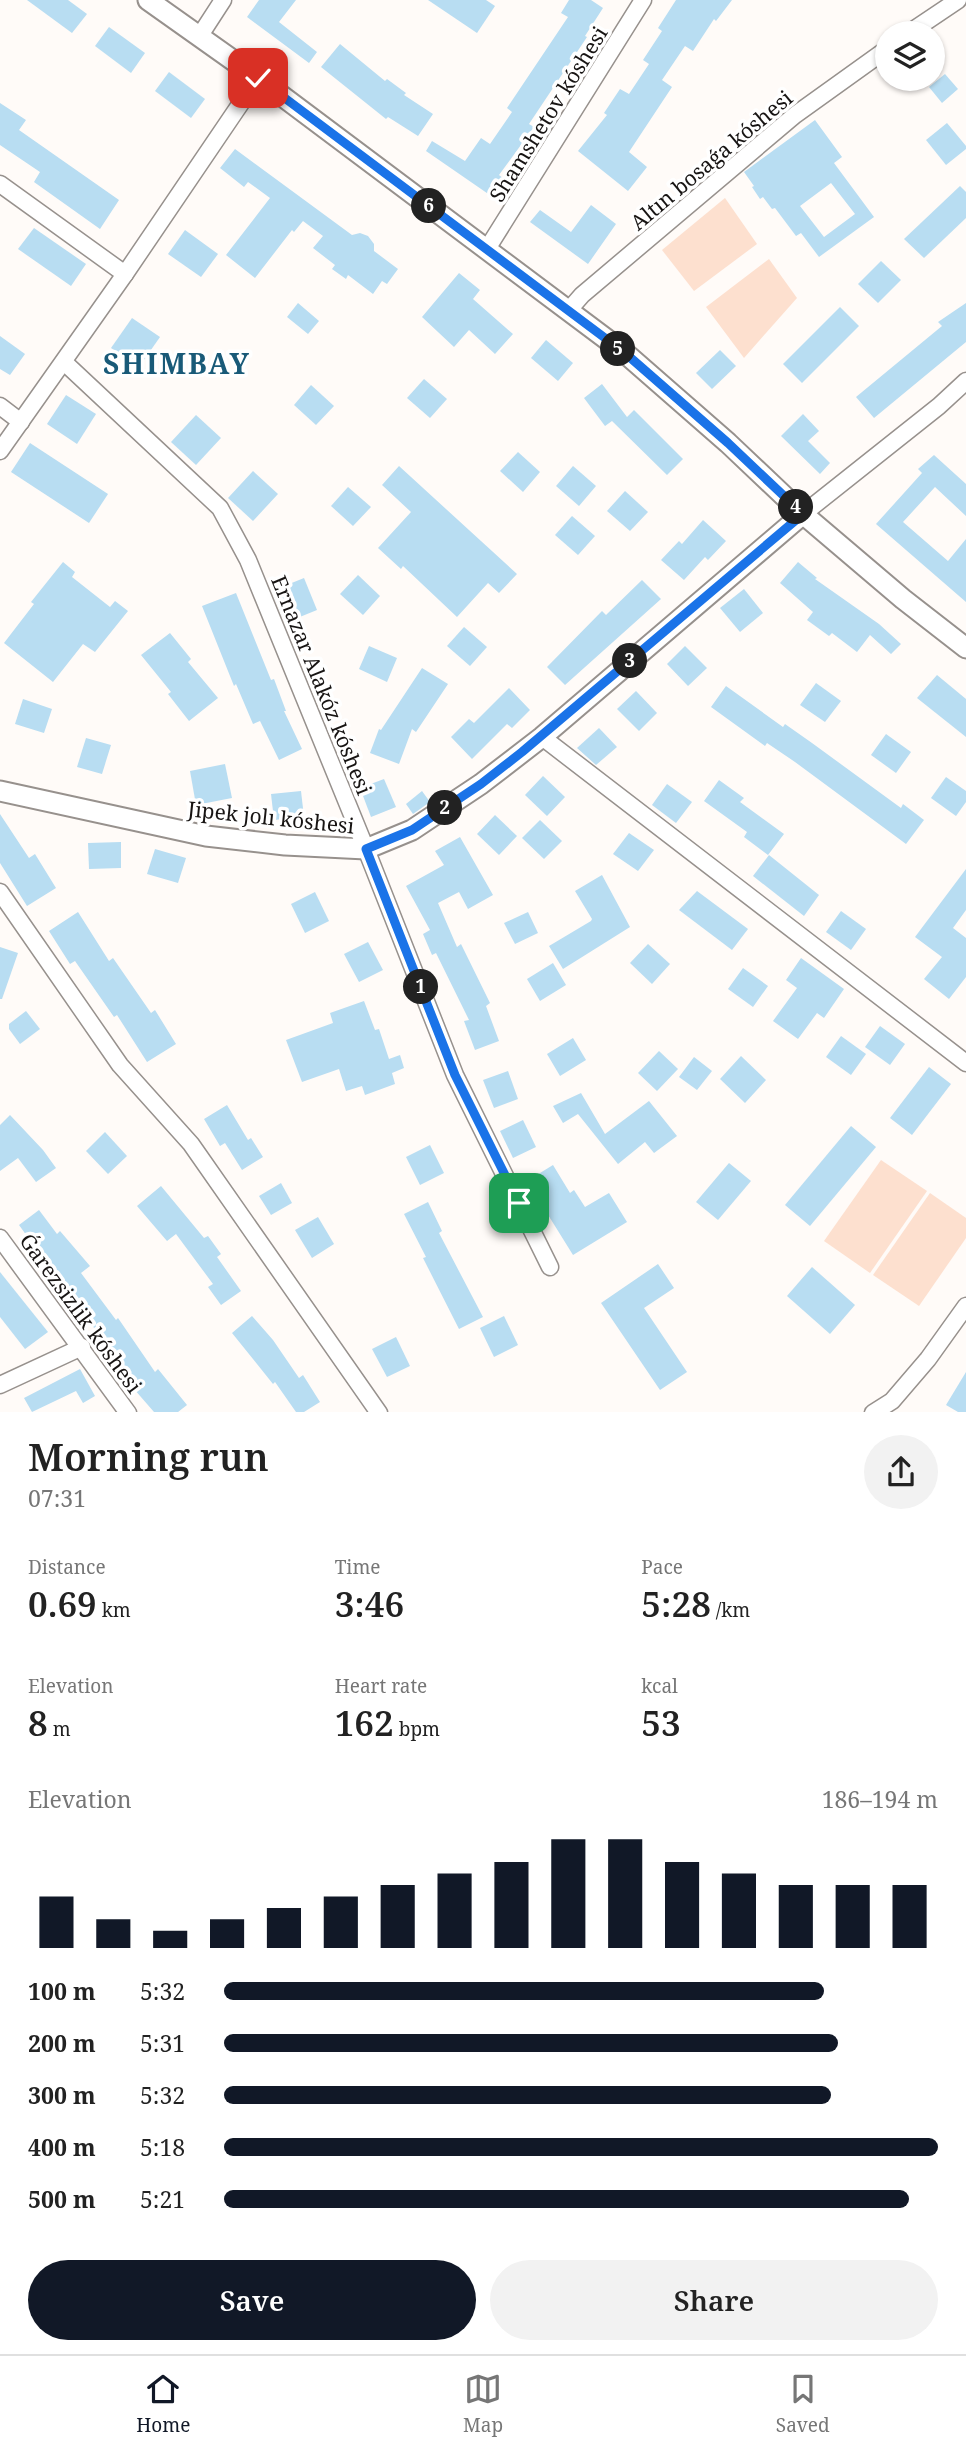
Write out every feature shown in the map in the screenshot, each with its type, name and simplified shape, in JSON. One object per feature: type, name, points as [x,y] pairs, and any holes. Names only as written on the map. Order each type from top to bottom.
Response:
[{"type":"street","points":[[148,0],[258,78],[625,353],[728,443],[803,514],[903,599],[966,648]]},
{"type":"street","points":[[199,37],[223,0]]},
{"type":"street","name":"Shamshetov kóshesi","points":[[487,249],[643,0]]},
{"type":"street","points":[[927,21],[958,0]]},
{"type":"street","name":"Altın bosaǵa kóshesi","points":[[568,311],[582,295],[795,115],[875,58]]},
{"type":"street","points":[[0,451],[125,274],[258,78]]},
{"type":"street","points":[[0,184],[125,274]]},
{"type":"street","name":"Ernazar Alakóz kóshesi","points":[[64,362],[220,508],[248,560],[455,1075],[550,1267]]},
{"type":"street","name":"Jipek jolı kóshesi","points":[[0,791],[206,836],[285,845],[366,849],[412,830],[481,784],[542,737],[803,514],[939,406],[966,381]]},
{"type":"street","points":[[0,406],[21,422]]},
{"type":"street","points":[[542,737],[966,1063]]},
{"type":"street","points":[[0,892],[120,1065],[191,1144],[379,1412]]},
{"type":"street","name":"Ǵarezsizlik kóshesi","points":[[0,1238],[128,1412]]},
{"type":"street","points":[[873,1412],[892,1401],[928,1359],[966,1306]]},
{"type":"street","points":[[0,1385],[82,1347]]},
{"type":"shaded area","points":[[725,198],[757,244],[694,291],[662,250]]},
{"type":"shaded area","points":[[769,259],[797,298],[744,358],[706,307]]},
{"type":"shaded area","points":[[881,1160],[927,1191],[870,1273],[824,1241]]},
{"type":"shaded area","points":[[930,1193],[966,1218],[966,1238],[919,1306],[873,1275]]},
{"type":"building","points":[[27,0],[68,0],[87,14],[72,33]]},
{"type":"building","points":[[259,0],[296,0],[279,22],[317,52],[309,63],[247,17]]},
{"type":"building","points":[[428,0],[486,0],[495,6],[477,33]]},
{"type":"building","points":[[569,0],[591,0],[603,8],[585,36],[587,37],[529,124],[534,127],[499,175],[509,183],[497,200],[426,151],[432,141],[465,161],[481,138],[490,144],[512,112],[507,108],[568,17],[561,13]]},
{"type":"building","points":[[676,0],[732,0],[716,21],[714,19],[693,51],[685,46],[662,80],[672,87],[629,152],[647,167],[628,191],[578,151],[607,115],[604,113],[620,89],[629,94],[649,64],[643,60],[662,31],[658,28]]},
{"type":"building","points":[[109,27],[145,53],[131,73],[95,46]]},
{"type":"building","points":[[340,44],[385,81],[387,79],[406,93],[404,95],[433,114],[418,136],[388,117],[386,119],[321,67]]},
{"type":"building","points":[[169,72],[205,99],[191,118],[155,91]]},
{"type":"building","points":[[945,74],[958,89],[942,103],[932,91],[945,91]]},
{"type":"building","points":[[0,103],[26,120],[19,130],[119,200],[100,229],[34,182],[40,172],[0,145]]},
{"type":"building","points":[[815,120],[842,157],[834,163],[874,217],[819,257],[801,233],[796,236],[775,208],[772,209],[763,197],[760,199],[744,172]],"holes":[[[831,183],[855,214],[824,237],[800,206]]]},
{"type":"building","points":[[947,123],[966,149],[946,165],[926,140]]},
{"type":"building","points":[[235,149],[352,235],[360,233],[368,236],[374,244],[374,251],[398,269],[387,284],[382,281],[373,294],[348,275],[346,279],[332,269],[335,265],[313,248],[323,236],[303,221],[294,232],[292,230],[255,278],[226,255],[270,198],[248,182],[244,187],[220,168]]},
{"type":"building","points":[[960,186],[966,192],[966,218],[924,258],[904,239]]},
{"type":"building","points":[[591,205],[616,224],[588,264],[530,222],[540,210],[571,232]]},
{"type":"building","points":[[34,228],[86,264],[71,286],[18,249]]},
{"type":"building","points":[[185,230],[218,254],[201,277],[168,254]]},
{"type":"building","points":[[881,261],[901,280],[878,303],[858,284]]},
{"type":"building","points":[[459,273],[480,290],[473,299],[513,334],[495,354],[469,330],[454,347],[422,317]]},
{"type":"building","points":[[298,303],[319,321],[308,334],[287,317]]},
{"type":"building","points":[[966,303],[966,342],[874,418],[856,397],[942,326],[938,322]]},
{"type":"building","points":[[840,307],[859,326],[802,383],[783,364]]},
{"type":"building","points":[[132,318],[160,337],[139,367],[111,348]]},
{"type":"building","points":[[0,336],[25,354],[10,375],[0,369]]},
{"type":"building","points":[[546,340],[573,363],[558,381],[531,358]]},
{"type":"building","points":[[720,350],[736,366],[712,389],[696,373]]},
{"type":"building","points":[[424,379],[447,399],[430,418],[407,398]]},
{"type":"building","points":[[602,384],[627,417],[634,410],[683,459],[667,475],[612,421],[605,426],[584,398]]},
{"type":"building","points":[[311,385],[334,406],[316,425],[294,405]]},
{"type":"building","points":[[66,395],[96,414],[77,444],[47,424]]},
{"type":"building","points":[[803,414],[819,431],[808,441],[830,463],[820,474],[781,436]]},
{"type":"building","points":[[196,415],[221,438],[196,465],[171,442]]},
{"type":"building","points":[[30,443],[108,494],[89,523],[11,472]]},
{"type":"building","points":[[518,452],[540,472],[523,492],[500,471]]},
{"type":"building","points":[[934,455],[966,484],[966,516],[935,487],[903,522],[948,561],[966,539],[966,602],[876,524],[922,473],[918,469]]},
{"type":"building","points":[[399,466],[517,574],[499,593],[488,583],[457,617],[403,566],[401,569],[378,548],[411,512],[382,485]]},
{"type":"building","points":[[573,466],[596,486],[579,506],[556,486]]},
{"type":"building","points":[[253,471],[278,494],[253,521],[228,498]]},
{"type":"building","points":[[348,487],[371,507],[353,526],[331,506]]},
{"type":"building","points":[[625,491],[648,512],[630,531],[607,511]]},
{"type":"building","points":[[572,516],[595,536],[578,555],[555,535]]},
{"type":"building","points":[[703,520],[726,541],[708,560],[705,557],[684,580],[661,560],[679,541],[682,544]]},
{"type":"building","points":[[63,562],[75,572],[72,577],[110,607],[115,601],[128,611],[95,652],[83,644],[53,682],[4,643],[34,604],[31,602]]},
{"type":"building","points":[[798,562],[817,578],[815,579],[879,624],[901,644],[891,654],[870,635],[857,652],[832,633],[829,636],[807,620],[813,612],[780,583]]},
{"type":"building","points":[[358,575],[380,596],[363,615],[340,594]]},
{"type":"building","points":[[304,578],[317,610],[285,623],[272,591]]},
{"type":"building","points":[[642,580],[661,599],[565,685],[547,667],[602,611],[606,615]]},
{"type":"building","points":[[744,589],[763,613],[740,632],[720,608]]},
{"type":"building","points":[[236,593],[302,749],[279,760],[260,721],[253,724],[236,684],[234,686],[202,606]]},
{"type":"building","points":[[464,627],[487,647],[470,666],[447,646]]},
{"type":"building","points":[[170,633],[191,659],[188,662],[218,698],[189,721],[168,694],[171,692],[141,655]]},
{"type":"building","points":[[369,646],[397,658],[387,682],[359,669]]},
{"type":"building","points":[[685,646],[707,668],[688,686],[667,664]]},
{"type":"building","points":[[422,668],[448,684],[416,732],[412,729],[399,764],[370,753],[379,729],[381,730]]},
{"type":"building","points":[[937,675],[966,699],[966,737],[917,698]]},
{"type":"building","points":[[816,683],[841,701],[825,722],[800,705]]},
{"type":"building","points":[[726,686],[783,727],[785,724],[901,808],[903,804],[924,820],[906,844],[795,762],[767,743],[765,746],[711,707]]},
{"type":"building","points":[[509,688],[530,710],[512,728],[507,724],[472,759],[451,737],[469,719],[474,723]]},
{"type":"building","points":[[636,691],[657,713],[639,731],[617,709]]},
{"type":"building","points":[[23,699],[52,709],[44,733],[15,724]]},
{"type":"building","points":[[599,728],[617,747],[596,765],[577,748]]},
{"type":"building","points":[[886,734],[911,752],[896,773],[871,755]]},
{"type":"building","points":[[86,738],[111,745],[102,774],[77,767]]},
{"type":"building","points":[[225,764],[232,798],[196,805],[190,771]]},
{"type":"building","points":[[543,776],[565,797],[547,816],[525,795]]},
{"type":"building","points":[[946,777],[966,791],[966,802],[956,816],[931,798]]},
{"type":"building","points":[[384,779],[396,807],[371,817],[360,788]]},
{"type":"building","points":[[719,780],[744,798],[740,802],[784,834],[768,855],[744,837],[747,832],[704,801]]},
{"type":"building","points":[[667,784],[692,802],[676,823],[652,805]]},
{"type":"building","points":[[301,791],[304,817],[274,820],[271,794]]},
{"type":"building","points":[[422,791],[430,802],[413,814],[406,804]]},
{"type":"building","points":[[0,814],[29,858],[35,854],[56,888],[27,906],[0,863]]},
{"type":"building","points":[[495,815],[517,836],[499,855],[477,834]]},
{"type":"building","points":[[540,820],[562,841],[544,859],[522,838]]},
{"type":"building","points":[[629,833],[654,850],[638,871],[613,854]]},
{"type":"building","points":[[460,837],[493,895],[468,909],[459,892],[438,903],[457,947],[461,944],[490,1003],[486,1006],[499,1041],[475,1050],[464,1021],[469,1020],[436,953],[432,955],[423,934],[430,930],[406,886],[444,865],[435,851]]},
{"type":"building","points":[[121,842],[121,868],[89,869],[88,843]]},
{"type":"building","points":[[155,849],[186,858],[178,883],[147,874]]},
{"type":"building","points":[[769,855],[819,895],[804,916],[753,876]]},
{"type":"building","points":[[966,869],[966,910],[953,928],[966,938],[966,977],[949,999],[924,979],[942,957],[915,937]]},
{"type":"building","points":[[602,875],[630,927],[563,969],[549,946],[591,921],[575,891]]},
{"type":"building","points":[[697,891],[748,929],[732,950],[679,910]]},
{"type":"building","points":[[315,892],[329,921],[305,933],[291,904]]},
{"type":"building","points":[[841,911],[866,929],[851,950],[826,932]]},
{"type":"building","points":[[78,912],[109,961],[113,958],[151,1013],[155,1010],[176,1044],[147,1062],[117,1015],[114,1017],[75,961],[70,964],[49,931]]},
{"type":"building","points":[[528,912],[538,933],[515,944],[504,923]]},
{"type":"building","points":[[368,942],[383,970],[359,982],[344,954]]},
{"type":"building","points":[[648,944],[670,964],[652,984],[630,963]]},
{"type":"building","points":[[0,947],[18,953],[2,999],[0,999]]},
{"type":"building","points":[[801,958],[844,989],[824,1018],[817,1013],[798,1039],[773,1021],[797,988],[786,980]]},
{"type":"building","points":[[553,963],[566,985],[540,1001],[527,979]]},
{"type":"building","points":[[743,968],[768,986],[753,1007],[728,989]]},
{"type":"building","points":[[364,1001],[375,1030],[379,1029],[389,1059],[400,1055],[404,1068],[392,1073],[395,1084],[365,1095],[362,1086],[346,1091],[339,1069],[302,1082],[286,1040],[333,1023],[330,1013]]},
{"type":"building","points":[[26,1011],[40,1029],[20,1044],[9,1029],[9,1024]]},
{"type":"building","points":[[880,1026],[905,1044],[890,1065],[865,1047]]},
{"type":"building","points":[[841,1036],[866,1054],[851,1075],[826,1057]]},
{"type":"building","points":[[573,1038],[586,1060],[560,1076],[547,1054]]},
{"type":"building","points":[[659,1051],[678,1069],[657,1091],[638,1073]]},
{"type":"building","points":[[741,1056],[766,1080],[745,1103],[720,1079]]},
{"type":"building","points":[[694,1057],[712,1071],[697,1090],[679,1077]]},
{"type":"building","points":[[929,1067],[951,1084],[912,1135],[890,1118]]},
{"type":"building","points":[[508,1071],[518,1099],[494,1108],[483,1080]]},
{"type":"building","points":[[581,1093],[605,1134],[649,1101],[677,1136],[654,1153],[645,1142],[618,1164],[578,1114],[563,1123],[553,1106]]},
{"type":"building","points":[[227,1105],[248,1140],[251,1138],[263,1157],[242,1170],[225,1143],[220,1146],[204,1119]]},
{"type":"building","points":[[10,1115],[56,1168],[36,1182],[18,1158],[0,1171],[0,1125]]},
{"type":"building","points":[[523,1120],[536,1147],[513,1158],[500,1131]]},
{"type":"building","points":[[851,1126],[876,1147],[810,1226],[785,1205]]},
{"type":"building","points":[[105,1132],[127,1156],[108,1174],[86,1151]]},
{"type":"building","points":[[430,1145],[444,1173],[420,1185],[406,1157]]},
{"type":"building","points":[[729,1163],[751,1181],[718,1220],[696,1202]]},
{"type":"building","points":[[553,1165],[570,1193],[574,1190],[585,1207],[609,1193],[627,1222],[573,1255],[527,1181]]},
{"type":"building","points":[[281,1183],[292,1203],[271,1215],[259,1196]]},
{"type":"building","points":[[161,1186],[204,1238],[208,1236],[221,1254],[217,1257],[241,1291],[221,1305],[208,1287],[213,1284],[176,1234],[167,1241],[137,1206]]},
{"type":"building","points":[[428,1202],[442,1231],[439,1233],[483,1317],[459,1329],[404,1214]]},
{"type":"building","points":[[39,1210],[57,1234],[60,1231],[90,1266],[81,1273],[116,1320],[118,1318],[155,1372],[158,1369],[187,1405],[178,1412],[154,1412],[134,1389],[136,1387],[119,1362],[74,1304],[79,1300],[19,1225]]},
{"type":"building","points":[[318,1217],[334,1244],[312,1258],[295,1230]]},
{"type":"building","points":[[658,1264],[674,1288],[644,1308],[687,1372],[660,1390],[601,1303]]},
{"type":"building","points":[[812,1267],[855,1305],[830,1334],[787,1296]]},
{"type":"building","points":[[0,1272],[48,1332],[25,1349],[0,1317]]},
{"type":"building","points":[[252,1316],[273,1340],[299,1378],[303,1375],[320,1402],[304,1412],[296,1412],[275,1382],[273,1384],[232,1333]]},
{"type":"building","points":[[504,1316],[518,1345],[494,1357],[480,1328]]},
{"type":"building","points":[[396,1337],[410,1366],[387,1377],[372,1349]]},
{"type":"building","points":[[80,1369],[95,1396],[83,1403],[76,1391],[32,1412],[24,1398]]},
{"type":"building","points":[[966,1372],[966,1412],[958,1412],[946,1405]]},
{"type":"district","name":"SHIMBAY","points":[[177,363]]},
{"type":"route","points":[[258,78],[625,353],[728,443],[803,514],[542,737],[481,784],[412,830],[366,849],[455,1075],[519,1203]]}]
